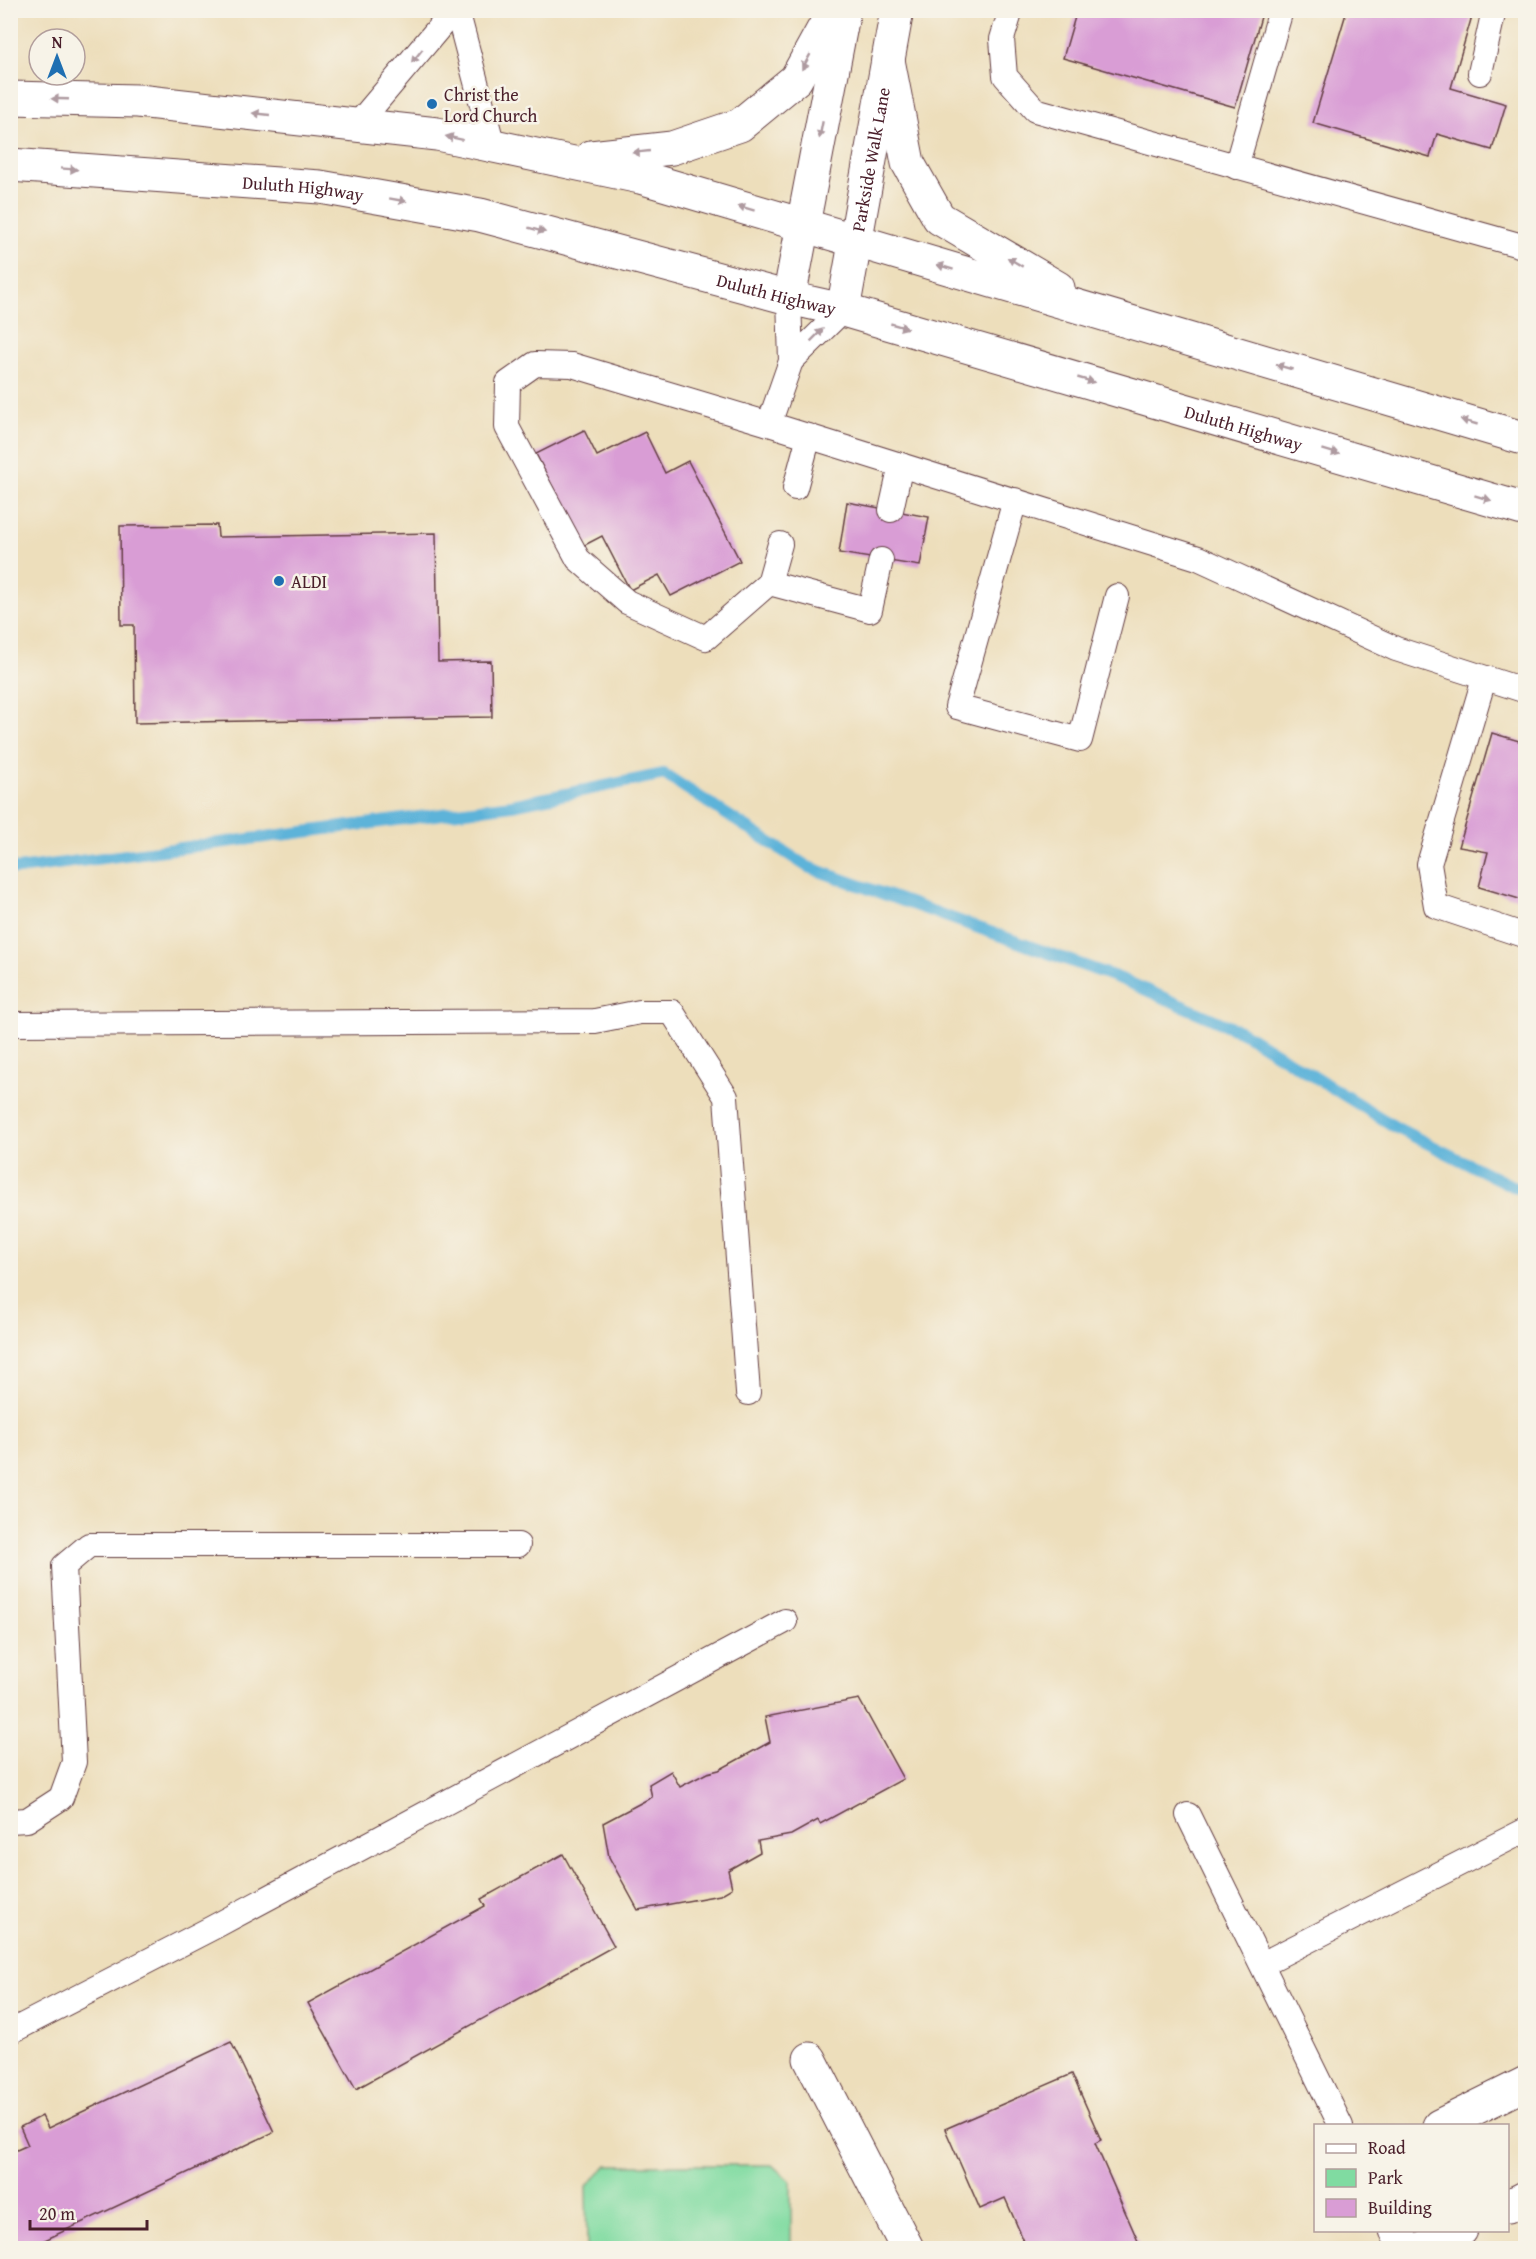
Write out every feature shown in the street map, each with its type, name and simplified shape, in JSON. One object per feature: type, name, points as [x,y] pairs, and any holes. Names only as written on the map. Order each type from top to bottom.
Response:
[{"type":"main road","points":[[561,160],[672,148],[740,125],[796,79],[834,10]]},
{"type":"main road","points":[[789,298],[844,10]]},
{"type":"main road","name":"Parkside Walk Lane","points":[[843,309],[897,10]]},
{"type":"main road","points":[[888,60],[908,163],[939,218],[1101,313]]},
{"type":"main road","points":[[10,98],[138,100],[437,134],[640,177],[1526,439]]},
{"type":"main road","name":"Duluth Highway","points":[[10,165],[320,187],[480,215],[789,298],[843,309],[1526,510]]},
{"type":"main road","points":[[810,2059],[908,2248]]},
{"type":"main road","points":[[1443,2124],[1526,2083]]},
{"type":"main road","points":[[1509,2206],[1526,2197]]},
{"type":"main road","points":[[1397,2232],[1405,2248]]},
{"type":"main road","points":[[1425,2248],[1457,2232]]},
{"type":"lane","points":[[357,125],[456,10]]},
{"type":"lane","points":[[456,10],[493,146]]},
{"type":"lane","points":[[1011,10],[1002,39],[1005,76],[1035,110],[1526,247]]},
{"type":"lane","points":[[1236,166],[1281,10]]},
{"type":"lane","points":[[1480,73],[1494,10]]},
{"type":"lane","points":[[769,424],[791,361],[789,298]]},
{"type":"lane","points":[[791,361],[843,309]]},
{"type":"lane","points":[[780,544],[769,583],[706,638],[627,602],[578,559],[507,427],[508,383],[535,364],[572,364],[1198,558],[1396,649],[1526,691]]},
{"type":"lane","points":[[795,488],[809,436]]},
{"type":"lane","points":[[891,510],[901,465]]},
{"type":"lane","points":[[1015,500],[957,707],[1080,740],[1117,596]]},
{"type":"lane","points":[[769,583],[870,610],[881,560]]},
{"type":"lane","points":[[1484,679],[1429,864],[1436,906],[1526,936]]},
{"type":"lane","points":[[10,1024],[595,1021],[640,1012],[672,1012],[726,1097],[748,1393]]},
{"type":"lane","points":[[10,1821],[27,1820],[61,1798],[74,1762],[64,1566],[89,1545],[518,1545]]},
{"type":"lane","points":[[10,2032],[212,1928],[785,1621]]},
{"type":"lane","points":[[1188,1815],[1340,2124]]},
{"type":"lane","points":[[1262,1964],[1526,1830]]},
{"type":"green space","points":[[607,2165],[772,2165],[791,2182],[791,2248],[587,2248],[586,2187]]},
{"type":"building","points":[[1077,10],[1263,10],[1235,107],[1063,58]]},
{"type":"building","points":[[1347,10],[1455,10],[1472,16],[1451,88],[1506,104],[1492,150],[1437,134],[1430,157],[1313,123]]},
{"type":"building","points":[[584,430],[597,456],[645,432],[665,473],[688,461],[740,561],[671,596],[659,575],[630,590],[602,536],[583,546],[536,454]]},
{"type":"building","points":[[847,502],[929,517],[920,566],[839,553]]},
{"type":"building","name":"ALDI","points":[[217,525],[218,537],[436,533],[438,662],[491,661],[492,717],[135,723],[134,625],[121,625],[120,526]]},
{"type":"building","points":[[1492,733],[1526,743],[1526,901],[1479,887],[1488,852],[1459,847]]},
{"type":"building","points":[[859,1699],[903,1779],[820,1824],[818,1820],[791,1835],[758,1841],[760,1852],[728,1870],[732,1888],[720,1895],[638,1910],[609,1857],[603,1823],[652,1797],[649,1784],[671,1771],[680,1787],[707,1773],[719,1770],[770,1742],[765,1717]]},
{"type":"building","points":[[563,1854],[614,1946],[356,2089],[308,2003],[485,1906],[481,1899]]},
{"type":"building","points":[[231,2042],[274,2132],[28,2248],[10,2248],[10,2153],[28,2145],[20,2127],[42,2116],[48,2128]]},
{"type":"building","points":[[1072,2074],[1101,2140],[1095,2143],[1141,2248],[1027,2248],[1005,2198],[980,2209],[945,2129]]},
{"type":"waterway","points":[[10,868],[18,869],[512,805],[664,774],[808,867],[1121,979],[1242,1032],[1397,1128],[1512,1186],[1526,1189]]},
{"type":"place","name":"Christ the Lord Church","points":[[432,104]]},
{"type":"place","name":"ALDI","points":[[279,581]]}]
